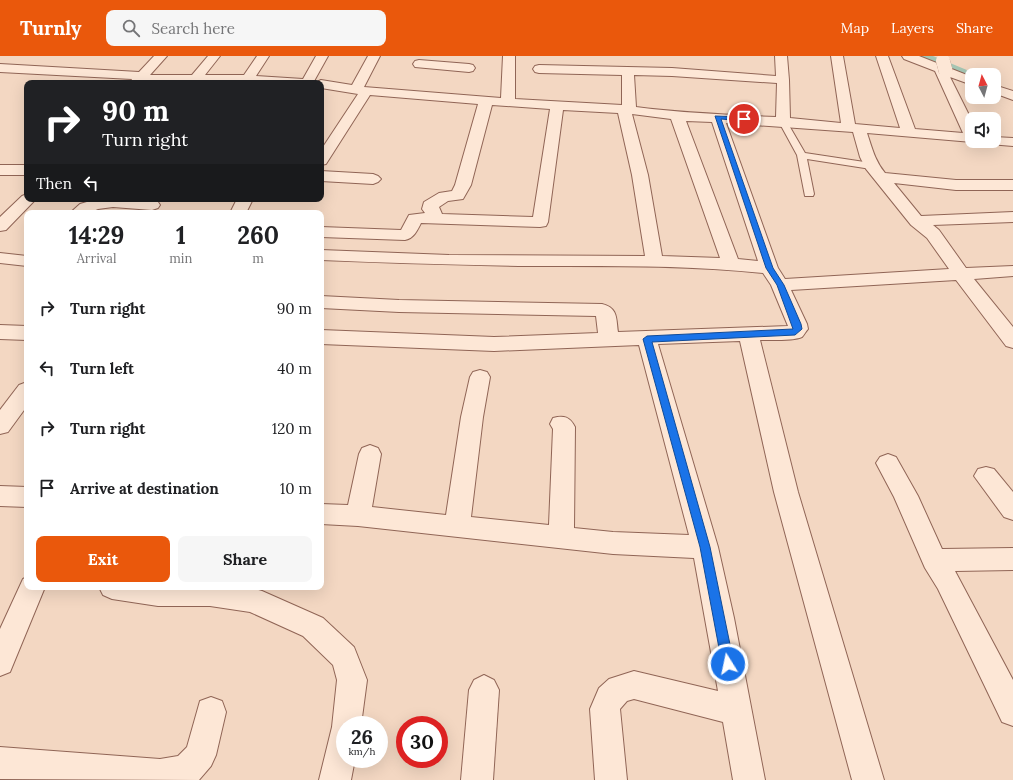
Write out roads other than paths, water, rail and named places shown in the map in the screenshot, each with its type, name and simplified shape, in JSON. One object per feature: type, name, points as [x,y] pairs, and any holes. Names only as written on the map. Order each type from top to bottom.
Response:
[{"type":"street","points":[[139,80],[161,56]]},
{"type":"street","points":[[196,78],[214,56]]},
{"type":"street","points":[[248,79],[263,56]]},
{"type":"street","points":[[305,80],[322,56]]},
{"type":"street","points":[[324,156],[361,90],[374,56]]},
{"type":"street","points":[[462,89],[474,56]]},
{"type":"street","points":[[508,102],[509,56]]},
{"type":"street","points":[[781,56],[783,80],[783,122]]},
{"type":"street","points":[[837,56],[854,128],[867,157],[876,172],[917,221],[933,234],[961,274],[1010,334]]},
{"type":"street","points":[[882,56],[909,133]]},
{"type":"street","points":[[908,56],[942,64],[965,77]]},
{"type":"street","points":[[410,84],[420,60],[469,68]]},
{"type":"street","points":[[37,70],[48,61]]},
{"type":"street","points":[[539,105],[539,62],[628,71],[671,67],[783,80]]},
{"type":"street","points":[[942,64],[965,120]]},
{"type":"street","points":[[0,68],[139,80],[196,78],[215,80]]},
{"type":"street","points":[[628,71],[626,110],[640,175],[651,247],[655,261]]},
{"type":"street","points":[[236,80],[262,80]]},
{"type":"street","points":[[324,84],[361,90],[410,84],[462,89],[486,101],[626,110],[677,116],[717,117],[965,137]]},
{"type":"street","points":[[1001,92],[1013,96]]},
{"type":"street","points":[[437,218],[430,210],[432,209],[430,205],[445,196],[457,196],[463,185],[486,101]]},
{"type":"street","points":[[324,232],[405,235],[415,219],[437,218],[540,221],[557,106]]},
{"type":"street","points":[[677,116],[731,264]]},
{"type":"street","points":[[324,338],[494,344],[609,338],[647,339],[748,333],[795,332],[798,329],[797,324],[780,285],[769,268],[717,117]]},
{"type":"street","points":[[0,170],[24,170]]},
{"type":"street","points":[[876,172],[956,185],[1013,185]]},
{"type":"street","points":[[324,176],[373,179]]},
{"type":"street","points":[[0,226],[25,202]]},
{"type":"street","points":[[81,210],[86,206],[105,203],[152,205]]},
{"type":"street","points":[[917,221],[1013,217]]},
{"type":"street","points":[[324,255],[449,260],[655,261],[731,264],[769,268]]},
{"type":"street","points":[[0,258],[24,261]]},
{"type":"street","points":[[780,285],[1013,271]]},
{"type":"street","points":[[324,302],[399,306],[602,310],[604,312],[609,338]]},
{"type":"street","points":[[0,332],[24,333]]},
{"type":"street","points":[[748,333],[786,492],[868,780]]},
{"type":"street","points":[[647,339],[705,547],[720,618],[749,780]]},
{"type":"street","points":[[457,527],[472,418],[480,377]]},
{"type":"street","points":[[0,426],[24,394]]},
{"type":"street","points":[[561,424],[564,427],[561,537]]},
{"type":"street","points":[[358,516],[370,454]]},
{"type":"street","points":[[888,463],[906,496],[934,560],[947,581],[1013,711]]},
{"type":"street","points":[[986,476],[1013,510]]},
{"type":"street","points":[[0,496],[24,497]]},
{"type":"street","points":[[324,514],[358,516],[613,543],[705,547]]},
{"type":"street","points":[[934,560],[1013,559]]},
{"type":"street","points":[[0,662],[31,590]]},
{"type":"street","points":[[132,590],[158,594],[210,594],[252,600],[313,627],[344,657],[352,680],[347,716]]},
{"type":"street","points":[[611,780],[605,709],[609,698],[619,688],[634,685],[736,710]]},
{"type":"street","points":[[477,780],[484,690]]},
{"type":"street","points":[[0,762],[107,772],[160,775],[186,771],[200,755],[211,712]]},
{"type":"street","points":[[335,780],[337,768]]},
{"type":"lane","points":[[783,122],[802,155],[809,194]]},
{"type":"lane","points":[[802,155],[876,172]]},
{"type":"waterway","points":[[918,56],[965,74]]}]
